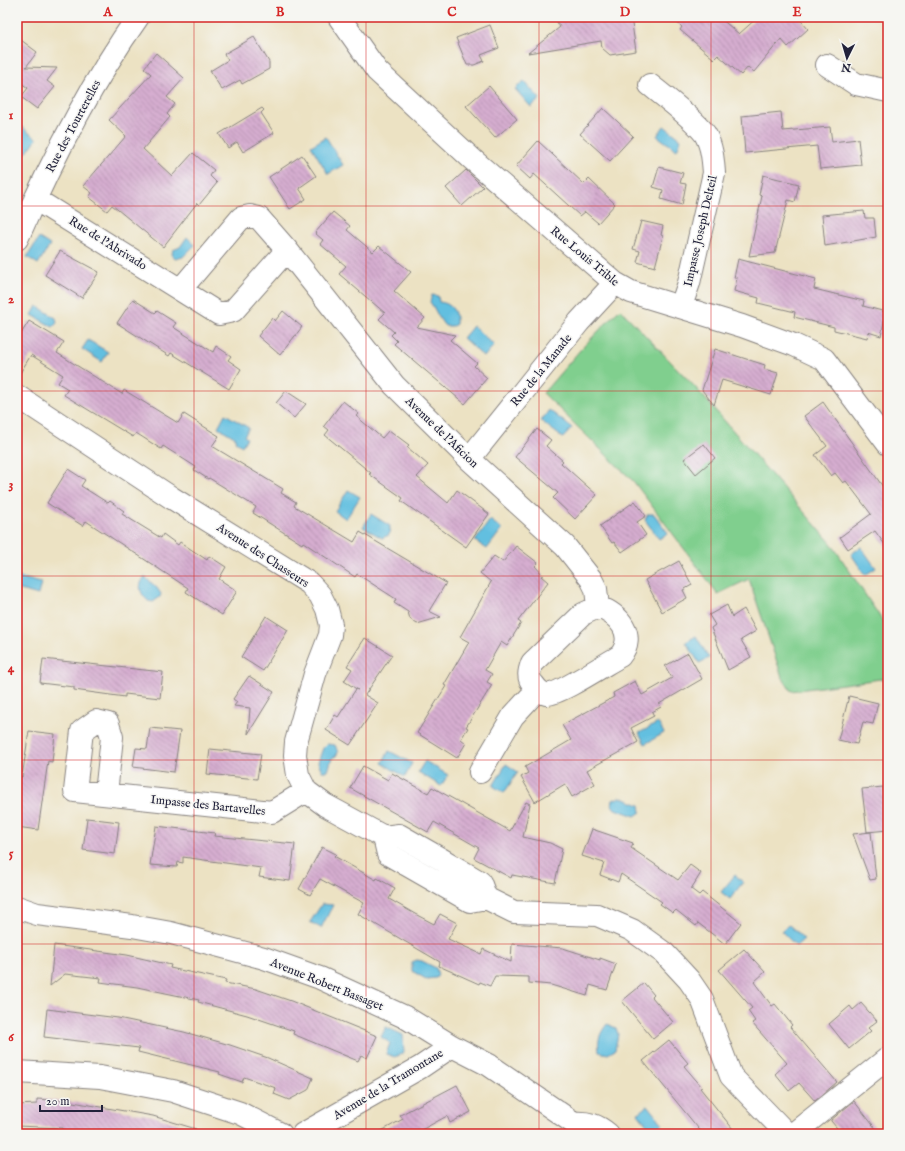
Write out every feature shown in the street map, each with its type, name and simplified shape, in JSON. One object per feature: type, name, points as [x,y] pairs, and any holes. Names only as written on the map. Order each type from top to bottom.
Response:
[{"type":"street","name":"Rue des Tourterelles","points":[[17,239],[63,140],[115,50],[138,17]]},
{"type":"street","name":"Rue Louis Trible","points":[[339,17],[377,71],[472,159],[615,283],[631,292],[680,306],[794,345],[824,359],[888,444]]},
{"type":"street","points":[[827,65],[856,84],[888,91]]},
{"type":"street","name":"Impasse Joseph Delteil","points":[[650,85],[680,110],[705,135],[713,156],[714,173],[689,283],[680,306]]},
{"type":"street","name":"Rue de l'Abrivado","points":[[35,199],[219,314],[229,313],[232,311],[287,250]]},
{"type":"street","name":"Avenue de l'Aficion","points":[[181,289],[241,218],[250,216],[259,218],[287,250],[394,385],[469,459],[565,546],[591,579],[596,589],[598,607]]},
{"type":"street","name":"Rue de la Manade","points":[[469,459],[579,322],[615,283]]},
{"type":"street","name":"Avenue des Chasseurs","points":[[17,396],[172,498],[295,573],[309,583],[320,595],[330,617],[330,635],[314,674],[296,742],[295,755],[298,775],[306,791],[325,805],[384,837],[398,835],[474,878],[480,882],[486,898],[514,912],[597,915],[632,930],[664,953],[689,980],[702,999],[731,1076],[787,1134]]},
{"type":"street","points":[[598,607],[611,612],[622,621],[625,627],[626,636],[623,652],[620,656],[558,691],[547,694],[537,690],[531,682],[529,673],[532,662],[583,614],[598,607]]},
{"type":"street","points":[[480,772],[513,716],[537,690]]},
{"type":"street","name":"Impasse des Bartavelles","points":[[106,794],[272,812],[306,791]]},
{"type":"street","name":"Avenue Robert Bassaget","points":[[17,907],[37,914],[132,926],[171,933],[264,958],[320,978],[405,1017],[452,1046],[489,1064],[572,1128],[586,1122],[598,1126],[608,1134]]},
{"type":"street","name":"Avenue de la Tramontane","points":[[303,1134],[421,1067],[452,1046]]},
{"type":"street","points":[[793,1134],[888,1058]]},
{"type":"street","points":[[17,1072],[100,1077],[173,1091],[240,1113],[281,1134]]},
{"type":"green space","points":[[620,309],[696,388],[831,543],[888,629],[888,678],[791,691],[782,677],[749,579],[718,594],[634,482],[543,393],[581,349]]},
{"type":"water","points":[[524,81],[540,99],[531,107],[515,89]]},
{"type":"water","points":[[17,123],[37,139],[26,153],[21,155],[17,146]]},
{"type":"water","points":[[664,126],[681,139],[677,150],[657,136]]},
{"type":"water","points":[[326,137],[343,165],[328,174],[311,146]]},
{"type":"water","points":[[187,237],[195,245],[183,257],[175,259],[172,254],[173,250],[180,247]]},
{"type":"water","points":[[39,238],[50,245],[38,264],[27,257]]},
{"type":"water","points":[[432,295],[438,296],[439,302],[447,304],[453,309],[456,316],[456,324],[453,326],[445,326],[430,302]]},
{"type":"water","points":[[37,306],[56,318],[57,323],[53,327],[32,315]]},
{"type":"water","points":[[473,326],[494,345],[484,357],[463,338]]},
{"type":"water","points":[[88,340],[108,352],[102,362],[82,349]]},
{"type":"water","points":[[549,410],[572,428],[563,438],[541,421]]},
{"type":"water","points":[[225,414],[249,428],[244,436],[247,438],[242,446],[235,441],[236,438],[218,427]]},
{"type":"water","points":[[348,490],[360,497],[346,519],[335,511]]},
{"type":"water","points":[[371,514],[390,526],[389,535],[382,538],[363,527]]},
{"type":"water","points":[[648,514],[654,514],[668,533],[659,539],[645,520]]},
{"type":"water","points":[[490,520],[502,529],[487,549],[475,541]]},
{"type":"water","points":[[861,547],[876,568],[865,575],[851,554]]},
{"type":"water","points":[[19,577],[41,583],[38,595],[17,589]]},
{"type":"water","points":[[144,578],[146,578],[157,588],[161,594],[160,597],[153,602],[148,601],[143,596],[140,587]]},
{"type":"water","points":[[696,636],[709,658],[699,663],[686,642]]},
{"type":"water","points":[[658,723],[664,733],[645,744],[639,733]]},
{"type":"water","points":[[327,744],[335,745],[338,752],[336,756],[332,758],[328,771],[322,771],[318,762],[323,748]]},
{"type":"water","points":[[389,751],[412,763],[405,777],[382,763]]},
{"type":"water","points":[[425,761],[448,775],[441,786],[418,772]]},
{"type":"water","points":[[506,764],[518,772],[504,793],[493,786]]},
{"type":"water","points":[[620,797],[640,805],[641,812],[635,816],[615,809],[612,805],[613,800]]},
{"type":"water","points":[[735,875],[743,882],[730,899],[721,892]]},
{"type":"water","points":[[322,904],[333,905],[321,928],[310,922]]},
{"type":"water","points":[[788,924],[804,939],[796,946],[781,931]]},
{"type":"water","points":[[417,960],[436,968],[438,975],[436,978],[426,979],[412,971],[412,962]]},
{"type":"water","points":[[607,1024],[616,1028],[618,1034],[615,1050],[608,1054],[599,1052],[598,1048],[600,1037]]},
{"type":"water","points":[[386,1027],[403,1035],[404,1053],[395,1057],[386,1054],[390,1043],[381,1037]]},
{"type":"water","points":[[648,1105],[663,1124],[653,1132],[638,1113]]},
{"type":"building","points":[[554,17],[631,17],[636,51],[610,55],[602,48],[601,41],[528,53],[560,27]]},
{"type":"building","points":[[671,17],[719,17],[739,34],[758,17],[798,17],[808,29],[788,47],[781,39],[754,72],[748,67],[741,75],[718,55],[714,59],[680,30],[682,27]]},
{"type":"building","points":[[490,25],[499,48],[481,55],[484,61],[474,65],[467,65],[456,38]]},
{"type":"building","points":[[17,37],[37,52],[26,67],[57,68],[47,81],[55,87],[37,109],[21,97],[28,88],[17,80]]},
{"type":"building","points":[[254,37],[269,62],[269,69],[242,84],[240,80],[222,90],[210,71],[228,60],[224,54]]},
{"type":"building","points":[[156,53],[184,78],[167,97],[175,104],[167,114],[170,117],[143,149],[172,176],[193,153],[214,170],[210,176],[217,183],[199,205],[197,203],[163,247],[112,205],[107,211],[89,197],[92,193],[83,186],[126,136],[109,120],[151,74],[144,68]]},
{"type":"building","points":[[489,86],[517,119],[495,138],[466,106]]},
{"type":"building","points":[[262,108],[264,110],[261,113],[274,133],[243,152],[237,142],[228,148],[219,134]]},
{"type":"building","points":[[603,108],[633,136],[610,161],[580,134]]},
{"type":"building","points":[[781,112],[783,131],[830,127],[832,142],[858,139],[861,165],[820,169],[817,146],[745,153],[742,116]]},
{"type":"building","points":[[538,141],[584,184],[589,179],[615,204],[598,223],[585,212],[580,216],[534,174],[530,179],[516,166]]},
{"type":"building","points":[[302,155],[316,176],[299,188],[306,199],[290,209],[269,177]]},
{"type":"building","points":[[659,167],[683,173],[680,183],[686,184],[682,205],[661,199],[663,190],[653,187]]},
{"type":"building","points":[[466,170],[483,187],[462,206],[446,188]]},
{"type":"building","points":[[763,175],[799,184],[795,202],[788,200],[775,253],[749,256],[762,196],[759,195]]},
{"type":"building","points":[[864,211],[865,218],[874,218],[876,237],[825,246],[822,215]]},
{"type":"building","points":[[333,212],[350,226],[347,230],[373,252],[379,246],[411,272],[394,291],[425,318],[417,327],[455,335],[450,340],[477,363],[474,366],[487,378],[465,404],[394,344],[397,341],[391,335],[394,332],[379,319],[385,313],[339,274],[346,266],[320,244],[323,240],[315,233]]},
{"type":"building","points":[[641,221],[663,226],[661,235],[663,236],[655,267],[637,262],[640,251],[633,249]]},
{"type":"building","points":[[60,251],[99,272],[82,298],[45,275]]},
{"type":"building","points":[[738,259],[816,279],[814,289],[864,301],[863,306],[886,312],[881,336],[868,332],[867,338],[834,330],[834,327],[794,317],[795,312],[758,303],[759,298],[734,291],[737,278],[734,278]]},
{"type":"building","points":[[133,299],[155,313],[157,311],[176,323],[173,327],[213,352],[216,346],[231,356],[228,360],[241,369],[229,389],[171,353],[169,356],[117,323]]},
{"type":"building","points":[[283,311],[302,327],[280,355],[258,336],[272,318],[275,321]]},
{"type":"building","points":[[29,321],[64,342],[57,353],[122,394],[124,390],[178,423],[184,414],[219,436],[212,446],[283,489],[281,493],[296,502],[294,506],[354,542],[360,532],[446,583],[429,611],[441,617],[417,624],[410,619],[408,612],[394,603],[396,599],[357,574],[355,577],[303,542],[302,544],[253,513],[256,507],[194,470],[196,467],[163,446],[161,449],[136,433],[133,437],[64,395],[68,389],[58,383],[63,375],[31,355],[17,378],[17,340]]},
{"type":"building","points":[[715,349],[765,365],[764,369],[778,373],[771,395],[722,380],[714,405],[702,390]]},
{"type":"building","points":[[286,391],[306,404],[294,418],[276,403]]},
{"type":"building","points":[[343,401],[359,414],[356,416],[382,438],[389,430],[409,445],[407,447],[428,465],[417,477],[448,503],[457,490],[489,514],[466,547],[401,501],[403,498],[369,474],[371,473],[325,435],[329,430],[324,426]]},
{"type":"building","points":[[823,402],[888,494],[888,549],[875,531],[848,549],[840,537],[871,514],[846,481],[843,483],[835,473],[831,476],[815,455],[827,446],[804,416]]},
{"type":"building","points":[[537,429],[551,440],[546,446],[563,461],[561,463],[597,495],[575,519],[553,498],[558,493],[515,457]]},
{"type":"building","points":[[704,444],[715,458],[696,474],[684,459]]},
{"type":"building","points":[[68,469],[85,480],[81,486],[108,503],[110,501],[124,511],[122,514],[161,538],[163,534],[178,545],[180,542],[207,560],[209,556],[226,567],[219,579],[237,591],[222,615],[186,592],[188,588],[86,521],[83,526],[47,503]]},
{"type":"building","points":[[635,501],[646,516],[637,522],[646,535],[622,552],[614,542],[612,543],[600,526]]},
{"type":"building","points":[[516,546],[538,563],[535,566],[543,575],[541,576],[548,582],[518,621],[521,623],[507,646],[501,642],[485,670],[492,674],[487,682],[492,685],[466,727],[468,728],[461,739],[466,743],[457,758],[417,733],[446,686],[444,685],[469,642],[460,637],[491,582],[480,573],[494,556],[503,562]]},
{"type":"building","points":[[679,561],[692,585],[683,590],[687,598],[662,612],[645,580]]},
{"type":"building","points":[[727,605],[732,617],[744,609],[756,631],[741,640],[751,657],[728,670],[711,628],[715,625],[709,615]]},
{"type":"building","points":[[266,616],[288,630],[263,671],[241,657]]},
{"type":"building","points":[[365,638],[392,655],[365,695],[378,703],[350,745],[326,730],[335,715],[338,717],[356,689],[358,690],[344,681],[352,669],[347,666]]},
{"type":"building","points":[[688,653],[702,679],[659,704],[661,707],[652,712],[654,716],[631,728],[638,742],[587,770],[595,784],[572,797],[565,784],[535,802],[521,777],[528,773],[525,767],[571,740],[562,725],[614,697],[613,693],[635,681],[642,695],[672,678],[665,666]]},
{"type":"building","points":[[43,659],[163,672],[160,698],[125,694],[125,697],[74,690],[74,687],[40,683]]},
{"type":"building","points":[[249,676],[274,692],[248,734],[250,708],[234,706],[237,702],[233,699]]},
{"type":"building","points":[[849,696],[878,703],[873,724],[863,722],[857,744],[838,740]]},
{"type":"building","points":[[150,728],[180,731],[174,772],[133,767],[136,748],[147,749]]},
{"type":"building","points":[[29,731],[55,734],[52,762],[48,761],[38,830],[17,827],[17,795],[19,776],[22,777]]},
{"type":"building","points":[[210,749],[261,754],[257,779],[207,774]]},
{"type":"building","points":[[363,766],[388,780],[392,773],[428,793],[432,787],[510,831],[526,802],[530,804],[523,837],[550,843],[562,849],[555,883],[512,875],[511,878],[474,858],[479,848],[434,822],[428,832],[350,788]]},
{"type":"building","points":[[883,787],[886,811],[888,811],[888,830],[867,832],[862,789]]},
{"type":"building","points":[[87,818],[119,822],[115,854],[83,850]]},
{"type":"building","points":[[156,826],[215,833],[214,836],[295,844],[290,881],[259,877],[261,868],[183,857],[183,863],[178,862],[177,867],[150,865]]},
{"type":"building","points":[[592,829],[633,843],[631,848],[678,880],[690,865],[701,873],[691,889],[699,895],[702,892],[741,923],[725,944],[698,923],[696,926],[676,910],[673,913],[660,904],[662,902],[621,874],[618,882],[600,875],[604,863],[582,856]]},
{"type":"building","points":[[871,832],[876,879],[870,880],[853,834]]},
{"type":"building","points":[[322,847],[336,854],[334,856],[376,880],[377,878],[395,888],[389,899],[415,914],[434,924],[440,914],[457,923],[448,939],[481,954],[483,949],[511,962],[512,944],[563,948],[616,964],[607,990],[590,985],[587,996],[551,985],[529,983],[529,977],[495,976],[490,986],[480,982],[479,984],[439,966],[440,962],[358,914],[364,903],[320,879],[310,895],[299,889]]},
{"type":"building","points":[[54,945],[127,955],[171,965],[170,968],[226,980],[225,983],[256,989],[291,1001],[377,1036],[367,1058],[361,1055],[358,1061],[293,1034],[294,1031],[247,1015],[198,1002],[199,1000],[137,987],[100,982],[101,978],[65,974],[50,986]]},
{"type":"building","points":[[744,949],[765,972],[754,982],[772,1006],[775,1004],[792,1025],[790,1027],[837,1082],[815,1101],[799,1083],[789,1091],[775,1074],[787,1063],[752,1023],[755,1021],[748,1011],[752,1008],[719,970]]},
{"type":"building","points":[[644,983],[654,995],[652,997],[673,1022],[653,1039],[622,1001]]},
{"type":"building","points":[[861,1003],[877,1021],[868,1028],[871,1031],[849,1049],[829,1024],[850,1006],[853,1010]]},
{"type":"building","points":[[47,1009],[118,1018],[184,1032],[268,1058],[313,1078],[308,1090],[289,1100],[274,1094],[276,1088],[244,1077],[242,1082],[219,1074],[220,1072],[138,1052],[139,1048],[44,1037]]},
{"type":"building","points":[[669,1040],[688,1063],[684,1066],[702,1087],[700,1088],[737,1134],[703,1134],[643,1061]]},
{"type":"building","points":[[457,1085],[471,1112],[450,1123],[447,1116],[414,1134],[376,1134],[403,1119],[400,1115]]},
{"type":"building","points":[[37,1099],[67,1101],[153,1116],[196,1129],[195,1134],[85,1134],[63,1131],[63,1128],[17,1126],[17,1105],[37,1104]]},
{"type":"building","points":[[854,1101],[880,1134],[842,1134],[831,1121]]}]
